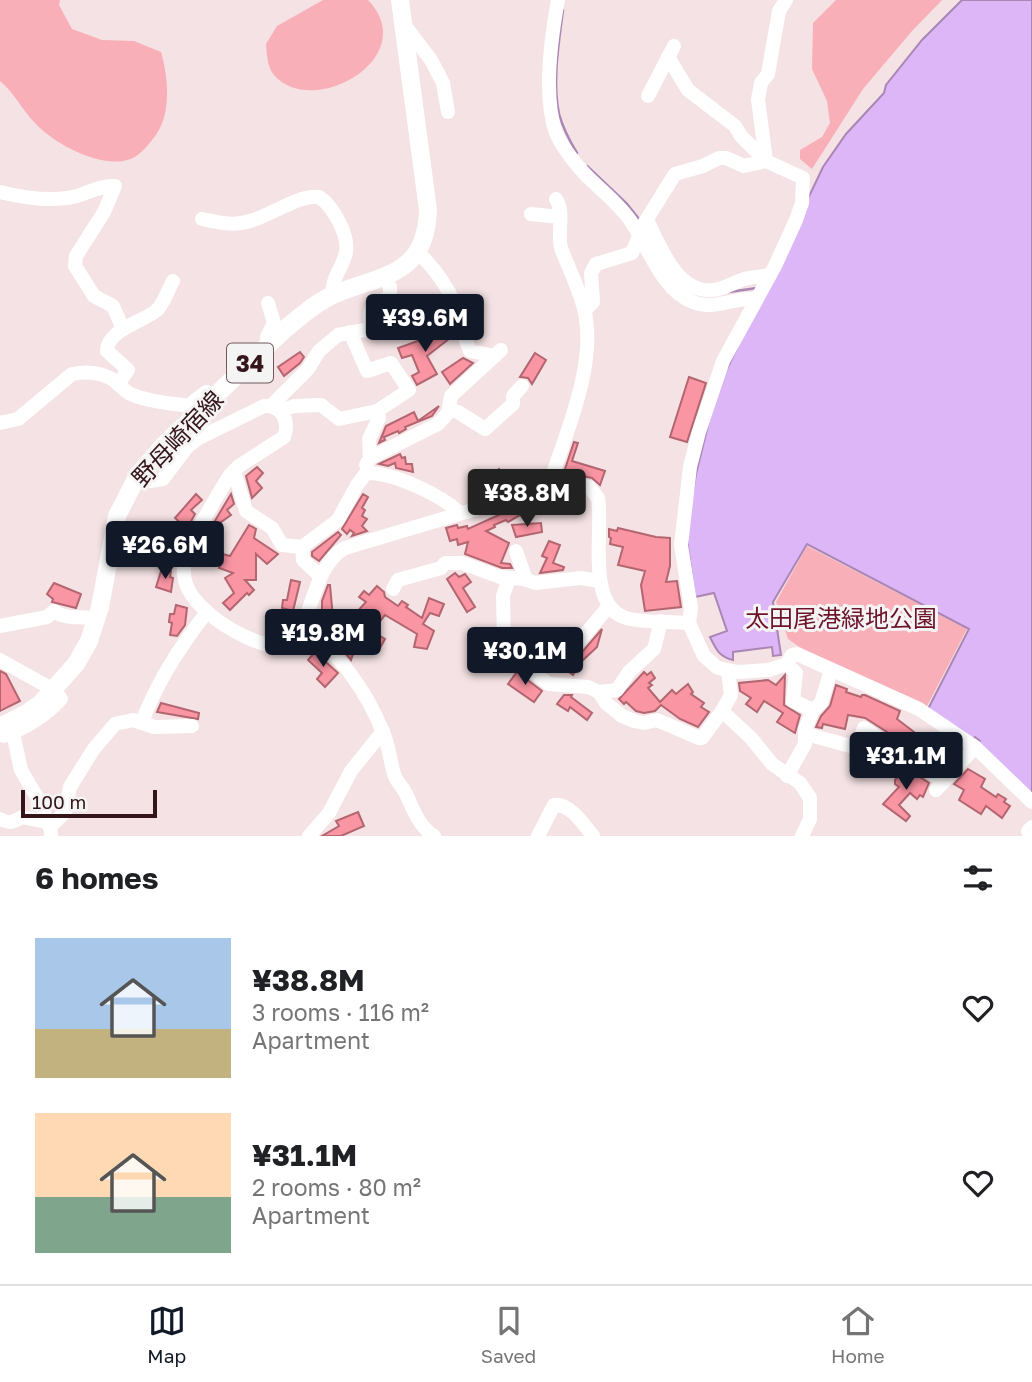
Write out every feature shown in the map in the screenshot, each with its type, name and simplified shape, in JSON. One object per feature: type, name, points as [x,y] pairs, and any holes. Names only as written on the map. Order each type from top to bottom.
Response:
[{"type":"main road","points":[[398,1],[428,210],[427,225],[418,252]]},
{"type":"main road","name":"野母崎宿線","points":[[6,732],[54,691],[76,664],[89,641],[117,516],[138,475],[151,458],[285,329],[332,295],[392,274],[418,252]]},
{"type":"street","points":[[558,0],[550,88],[557,134],[584,172],[619,205],[671,287],[681,297],[704,306],[713,306],[757,296]]},
{"type":"street","points":[[766,160],[758,99],[761,83],[768,74],[779,12],[786,0]]},
{"type":"street","points":[[403,23],[431,60],[443,83],[448,111]]},
{"type":"street","points":[[648,96],[671,52],[688,90],[735,126],[741,136],[766,160],[803,178],[802,203],[796,220],[769,277],[723,361],[690,467],[681,545],[691,608],[689,623],[704,656],[718,668],[728,671],[769,670],[787,664],[792,655],[797,654],[919,709],[975,747],[1032,802]]},
{"type":"street","points":[[585,310],[594,297],[591,273],[596,264],[632,253],[639,234],[676,174],[719,158],[726,158],[744,166],[766,160]]},
{"type":"street","points":[[0,192],[59,200],[105,186],[115,186],[104,212],[76,256],[75,267],[94,296],[113,306],[123,329]]},
{"type":"street","points":[[202,219],[236,224],[249,222],[307,198],[315,196],[323,200],[333,211],[346,245],[346,254],[332,283],[332,295]]},
{"type":"street","points":[[548,488],[585,368],[587,328],[585,310],[561,248],[560,204],[556,199]]},
{"type":"street","points":[[531,214],[560,217]]},
{"type":"street","points":[[647,220],[680,277],[694,288],[715,290],[748,278],[769,277]]},
{"type":"street","points":[[234,471],[246,512],[271,528],[282,545],[302,547],[338,520],[366,473],[366,463],[370,458],[438,424],[450,410],[451,396],[498,353],[470,351],[461,333],[446,285],[418,252]]},
{"type":"street","points":[[373,330],[371,308],[390,297],[391,292],[384,277]]},
{"type":"street","points":[[118,384],[128,370],[107,351],[107,347],[123,329],[158,309],[173,281]]},
{"type":"street","points":[[268,303],[274,323],[267,337],[269,345]]},
{"type":"street","points":[[275,408],[323,347],[338,335],[425,318],[455,308]]},
{"type":"street","points":[[138,475],[150,481],[163,479],[187,447],[199,438],[264,406],[275,408],[321,405],[339,419],[377,411],[409,390],[391,363],[367,371],[350,331]]},
{"type":"street","points":[[0,423],[18,419],[72,374],[82,372],[98,373],[129,393],[170,404],[188,406],[206,392],[215,396]]},
{"type":"street","points":[[450,410],[485,429],[513,404],[513,396],[522,386]]},
{"type":"street","points":[[275,408],[286,420],[284,437],[234,471],[190,544],[183,564],[186,584],[194,598],[207,612],[235,631],[277,647],[291,643],[301,628],[320,576],[329,561],[345,548],[548,488],[579,484],[589,487],[598,498],[600,581],[609,606],[628,619],[689,623]]},
{"type":"street","points":[[370,458],[369,439],[378,423],[377,411]]},
{"type":"street","points":[[366,473],[391,478],[425,491],[460,513]]},
{"type":"street","points":[[302,547],[303,561],[320,576]]},
{"type":"street","points":[[516,551],[526,580]]},
{"type":"street","points":[[393,589],[398,580],[441,568],[444,563],[463,563],[485,573],[545,584],[581,578],[600,581]]},
{"type":"street","points":[[509,578],[502,597],[504,638],[515,659],[550,684],[588,687],[599,692],[622,716],[639,723],[657,720],[702,738],[731,695],[728,671]]},
{"type":"street","points":[[573,649],[609,606]]},
{"type":"street","points":[[0,626],[47,617],[54,611],[67,618],[96,619]]},
{"type":"street","points":[[142,722],[150,700],[188,636],[207,612]]},
{"type":"street","points":[[599,692],[617,690],[629,671],[654,649],[661,621]]},
{"type":"street","points":[[301,628],[329,650],[359,686],[383,732],[395,777],[404,790],[412,811],[434,836]]},
{"type":"street","points":[[0,660],[54,691]]},
{"type":"street","points":[[787,664],[796,673],[793,701],[813,710]]},
{"type":"street","points":[[788,776],[805,744],[805,729],[813,710],[821,703],[831,670]]},
{"type":"street","points":[[722,711],[751,738],[772,764],[800,783],[810,798],[810,819],[802,836]]},
{"type":"street","points":[[49,828],[65,812],[70,787],[93,750],[120,721],[142,722],[154,727],[192,726]]},
{"type":"street","points":[[806,734],[854,747],[858,745],[864,728],[940,786],[975,747]]},
{"type":"street","points":[[6,732],[22,770],[44,808],[49,828]]},
{"type":"street","points":[[309,836],[329,813],[351,771],[383,732]]},
{"type":"street","points":[[538,836],[554,805],[560,804],[568,808],[593,836]]},
{"type":"street","points":[[0,819],[15,823],[22,817],[49,828]]},
{"type":"green space","points":[[0,0],[60,0],[59,5],[72,29],[102,40],[134,41],[161,52],[166,74],[166,110],[158,131],[141,152],[131,159],[116,162],[90,157],[65,146],[35,123],[0,81]]},
{"type":"green space","points":[[323,0],[368,0],[381,21],[382,42],[373,61],[356,76],[335,86],[313,90],[291,87],[272,72],[266,44],[277,26]]},
{"type":"green space","points":[[836,0],[942,0],[863,89],[812,169],[800,159],[800,150],[822,137],[830,123],[827,101],[812,69],[813,23]]},
{"type":"green space","name":"太田尾港緑地公園","points":[[807,546],[967,629],[926,708],[811,655],[788,639],[776,602]]},
{"type":"shaded area","points":[[962,0],[1032,0],[1032,795],[979,743],[980,741],[928,709],[969,629],[807,544],[773,602],[781,655],[773,656],[772,647],[733,652],[733,660],[728,659],[719,652],[710,637],[727,631],[714,593],[695,597],[686,533],[709,421],[726,371],[823,167],[846,134],[884,93],[886,85],[922,40]]},
{"type":"building","points":[[411,297],[415,309],[380,317],[383,311],[398,301]]},
{"type":"building","points":[[449,325],[454,335],[427,356],[437,374],[417,385],[412,376],[419,372],[412,355],[402,358],[398,348],[426,338],[427,341]]},
{"type":"building","points":[[300,352],[304,357],[300,363],[284,376],[278,367]]},
{"type":"building","points":[[535,353],[546,360],[532,384],[528,378],[520,377]]},
{"type":"building","points":[[463,358],[473,363],[450,384],[442,372]]},
{"type":"building","points":[[689,377],[706,383],[687,442],[670,437]]},
{"type":"building","points":[[439,406],[432,416],[405,427],[406,429],[399,433],[398,431],[384,437],[385,440],[379,443],[386,426],[414,412],[418,421]]},
{"type":"building","points":[[574,442],[578,443],[572,461],[605,471],[600,485],[592,478],[564,472]]},
{"type":"building","points":[[400,454],[402,458],[405,457],[406,464],[412,464],[413,472],[396,468],[395,463],[388,466],[379,464]]},
{"type":"building","points":[[257,467],[263,473],[256,481],[262,488],[252,498],[246,476]]},
{"type":"building","points":[[499,469],[506,478],[487,493],[480,484]]},
{"type":"building","points":[[196,494],[202,500],[191,510],[195,514],[187,529],[175,518]]},
{"type":"building","points":[[231,494],[234,504],[227,510],[231,515],[217,525],[211,536],[207,534]]},
{"type":"building","points":[[363,494],[368,497],[362,508],[365,510],[362,516],[367,519],[362,526],[367,531],[352,536],[354,533],[350,530],[347,534],[342,529]]},
{"type":"building","points":[[534,507],[486,531],[509,543],[501,563],[510,564],[512,568],[502,568],[465,554],[468,542],[458,545],[457,539],[450,541],[446,528],[457,525],[458,528],[467,526],[468,529],[514,508]]},
{"type":"building","points":[[541,523],[542,532],[516,537],[512,525]]},
{"type":"building","points":[[249,525],[256,529],[254,538],[278,554],[267,564],[256,554],[256,580],[245,580],[254,590],[249,595],[247,593],[230,610],[223,603],[234,593],[225,578],[233,573],[219,568],[222,562],[215,560],[219,553],[230,556]]},
{"type":"building","points":[[618,528],[670,538],[670,566],[666,582],[677,581],[681,607],[645,611],[641,585],[645,571],[618,565],[623,547],[610,544],[609,529],[617,531]]},
{"type":"building","points":[[338,532],[341,535],[319,561],[312,556],[312,552]]},
{"type":"building","points":[[549,541],[560,545],[553,563],[564,567],[563,570],[540,573],[547,558],[542,556]]},
{"type":"building","points":[[162,568],[171,571],[171,592],[156,587]]},
{"type":"building","points":[[455,573],[459,577],[465,574],[471,582],[463,588],[475,607],[467,612],[447,579]]},
{"type":"building","points":[[291,580],[300,582],[293,611],[282,608],[283,600],[287,600]]},
{"type":"building","points":[[54,583],[81,594],[76,608],[52,602],[53,599],[47,594]]},
{"type":"building","points":[[328,585],[333,618],[322,618],[322,601]]},
{"type":"building","points":[[377,586],[384,592],[385,597],[398,606],[402,601],[422,618],[429,598],[444,604],[439,616],[430,613],[423,624],[434,631],[427,649],[414,647],[417,634],[385,615],[372,631],[385,639],[380,648],[359,636],[351,660],[342,649],[355,614],[366,602],[359,597],[364,591],[369,595]]},
{"type":"building","points":[[176,605],[187,608],[185,625],[177,636],[170,635],[172,623],[169,622],[170,614],[174,614]]},
{"type":"building","points":[[602,629],[597,647],[581,662],[573,675],[553,659],[556,655],[553,652],[560,642],[564,645],[566,656],[577,658]]},
{"type":"building","points":[[315,652],[338,673],[325,687],[317,679],[322,673],[308,660]]},
{"type":"building","points":[[0,671],[6,674],[20,701],[0,711]]},
{"type":"building","points":[[517,672],[542,691],[534,702],[508,684]]},
{"type":"building","points":[[644,672],[647,675],[651,672],[655,678],[648,688],[660,702],[672,690],[676,694],[688,684],[693,692],[691,694],[704,703],[701,707],[709,712],[698,727],[680,719],[661,705],[655,711],[644,713],[636,711],[619,699]]},
{"type":"building","points":[[785,675],[784,705],[800,715],[795,733],[777,722],[783,713],[764,701],[757,712],[746,704],[751,698],[740,691],[739,683],[768,680],[776,685]]},
{"type":"building","points":[[836,685],[847,689],[846,692],[861,697],[865,695],[900,711],[897,719],[918,735],[916,737],[928,745],[931,741],[948,754],[942,762],[936,758],[934,761],[865,718],[848,715],[845,729],[823,724],[822,728],[816,727],[830,706]]},
{"type":"building","points":[[564,695],[572,695],[571,697],[592,713],[587,720],[570,707],[568,711],[557,704]]},
{"type":"building","points":[[161,703],[199,713],[198,719],[157,712]]},
{"type":"building","points":[[906,768],[929,783],[923,797],[920,795],[917,799],[910,793],[899,805],[910,816],[906,821],[883,804],[899,787],[895,780]]},
{"type":"building","points":[[968,769],[985,779],[981,787],[996,797],[998,794],[1006,799],[1004,802],[1010,806],[1002,818],[986,806],[981,814],[959,800],[964,790],[954,784]]},
{"type":"building","points":[[358,812],[364,826],[341,836],[322,836],[339,826],[336,821]]},
{"type":"waterway","points":[[563,10],[557,62],[557,102],[562,124],[577,153]]},
{"type":"waterway","points":[[587,166],[639,219]]},
{"type":"waterway","points":[[729,292],[757,288]]}]
